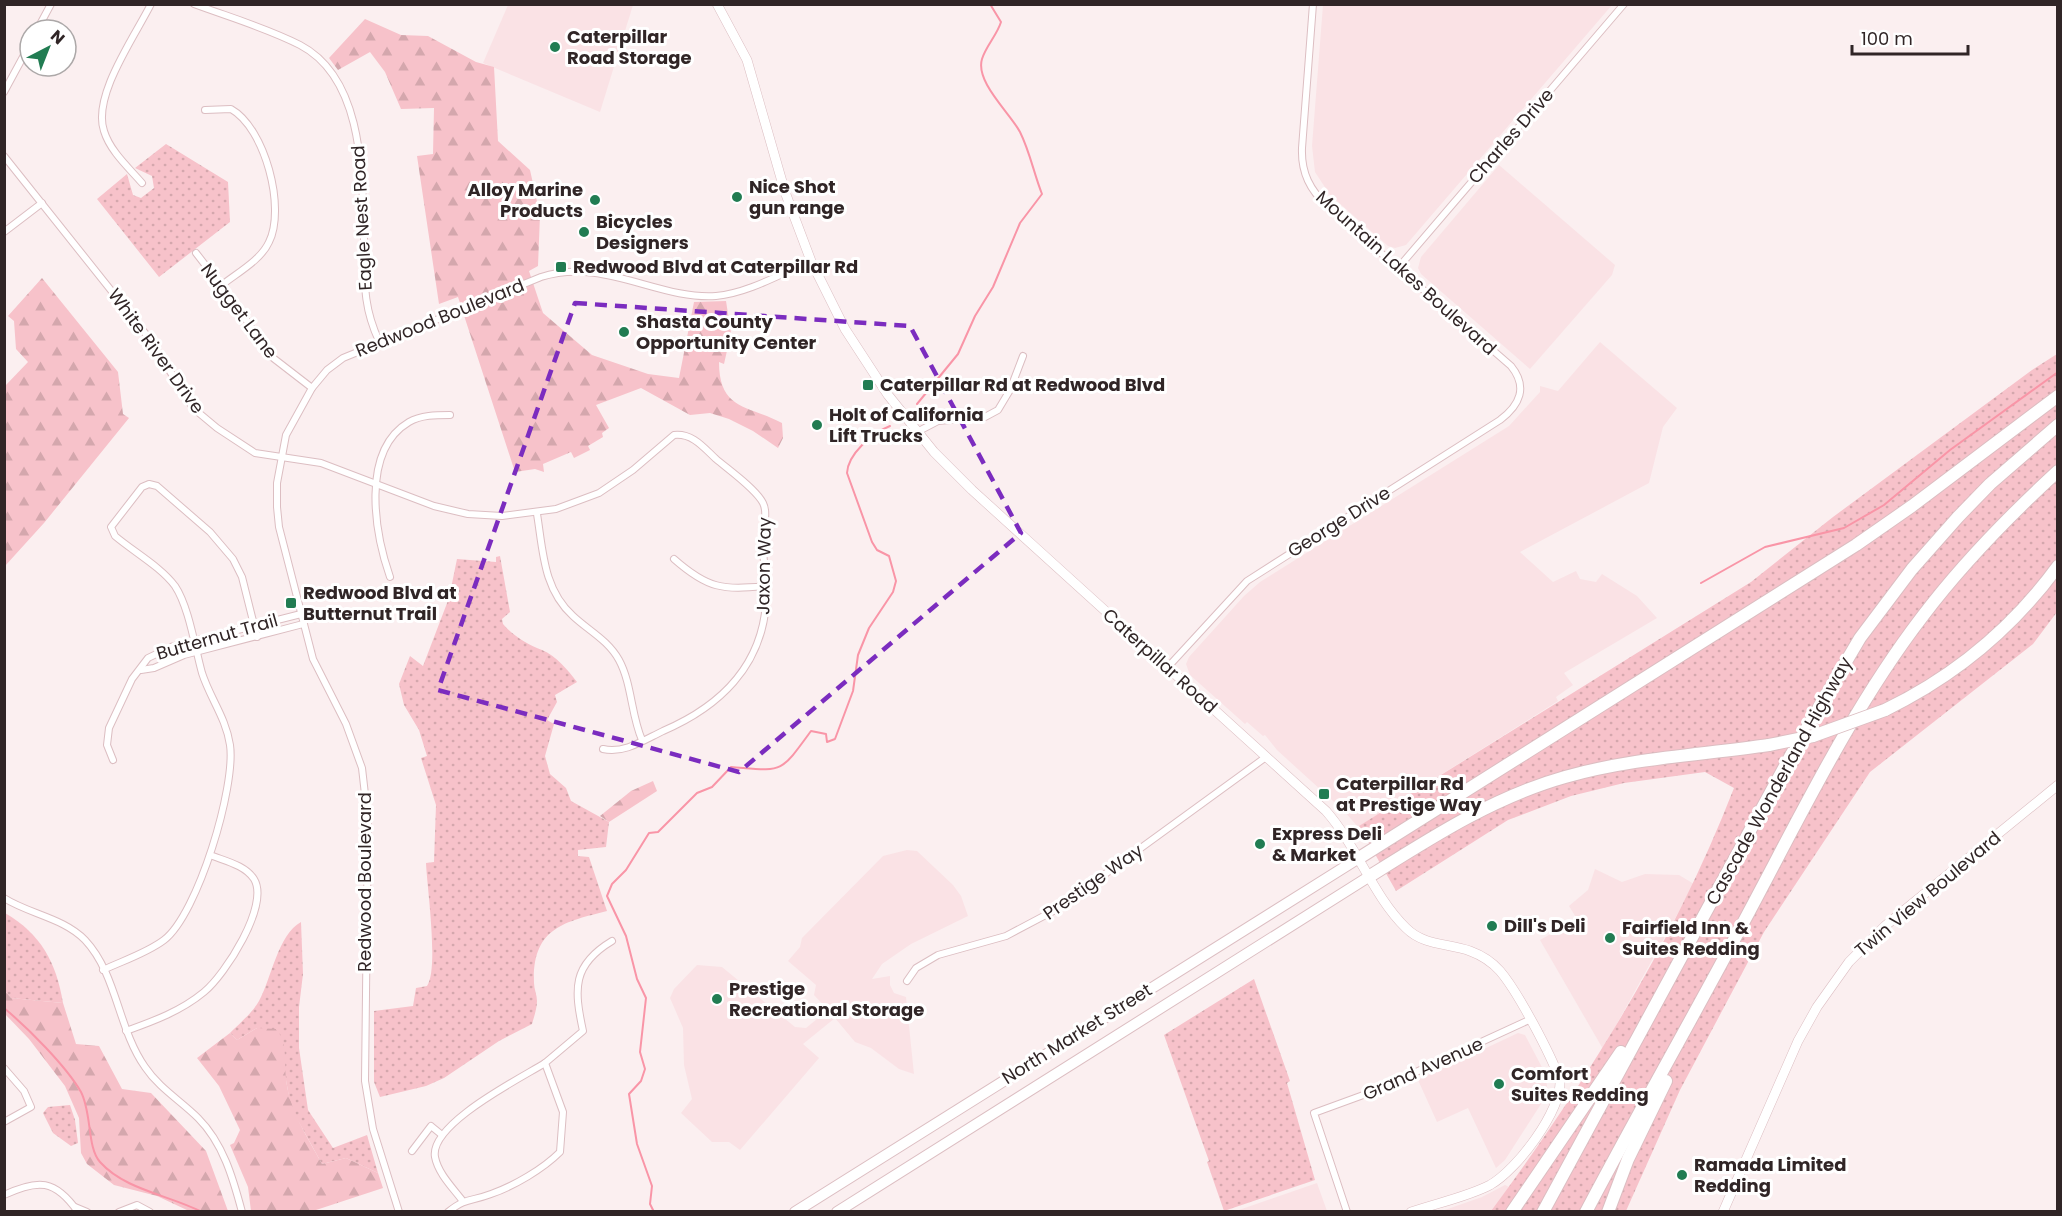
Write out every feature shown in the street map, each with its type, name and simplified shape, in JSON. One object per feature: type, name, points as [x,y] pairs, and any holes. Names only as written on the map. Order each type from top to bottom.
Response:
[{"type":"highway","points":[[1359,858],[1856,545],[1919,501],[2058,396]]},
{"type":"highway","name":"Cascade Wonderland Highway","points":[[1543,1212],[1791,755],[1860,638],[1912,570],[1958,517],[1990,484],[2058,425]]},
{"type":"highway","name":"Cascade Wonderland Highway","points":[[1586,1212],[1678,1048],[1819,781],[1875,684],[1921,618],[1952,580],[2009,517],[2058,471]]},
{"type":"highway","points":[[1370,876],[1478,812],[1545,784],[1608,766],[1768,745],[1813,736],[1886,710],[1912,697],[1967,662],[2010,623],[2058,566]]},
{"type":"highway","points":[[1512,1212],[1631,1038],[1648,1018]]},
{"type":"highway","points":[[1608,1212],[1628,1159],[1666,1080],[1678,1048]]},
{"type":"main road","name":"North Market Street","points":[[795,1212],[1359,858]]},
{"type":"main road","name":"North Market Street","points":[[837,1212],[1370,876]]},
{"type":"street","points":[[44,18],[51,4]]},
{"type":"street","points":[[142,183],[106,137],[103,130],[102,108],[109,86],[151,4]]},
{"type":"street","name":"Eagle Nest Road","points":[[194,4],[300,45],[322,63],[340,88],[352,117],[359,145],[366,311],[379,341]]},
{"type":"street","name":"Caterpillar Road","points":[[717,4],[730,23],[751,69],[785,192],[811,261],[860,354],[917,432],[972,490],[1326,811],[1392,910],[1413,934],[1433,943],[1469,951],[1494,965],[1509,984],[1560,1080],[1560,1094],[1551,1113],[1520,1158],[1497,1180],[1482,1188],[1411,1212]]},
{"type":"street","name":"Mountain Lakes Boulevard","points":[[1313,4],[1302,148],[1305,174],[1319,198],[1511,366],[1518,375],[1521,392]]},
{"type":"street","name":"Charles Drive","points":[[1398,268],[1624,4]]},
{"type":"street","points":[[4,92],[18,67]]},
{"type":"street","points":[[205,110],[231,109],[246,120],[263,148],[273,190],[274,223],[268,245],[261,254],[222,285]]},
{"type":"street","name":"White River Drive","points":[[4,156],[149,338],[193,408],[250,451],[321,463],[434,506],[468,514],[502,516],[537,514],[599,493],[633,470],[671,438],[684,435]]},
{"type":"street","points":[[4,232],[42,203]]},
{"type":"street","name":"Nugget Lane","points":[[196,253],[222,285],[268,354],[312,388]]},
{"type":"street","name":"Redwood Boulevard","points":[[399,1212],[373,1129],[365,1081],[368,821],[365,785],[350,735],[318,672],[303,624],[278,517],[277,483],[286,435],[312,388],[327,370],[343,358],[379,341],[553,274],[589,272],[687,293],[717,296],[740,290],[811,261]]},
{"type":"street","points":[[917,432],[938,422],[986,417],[998,410],[1010,390],[1023,356]]},
{"type":"street","name":"George Drive","points":[[1167,668],[1246,581],[1500,420],[1519,402],[1521,392]]},
{"type":"street","points":[[390,577],[381,551],[375,483],[389,444],[400,429],[420,418],[450,415]]},
{"type":"street","name":"Jaxon Way","points":[[603,748],[620,750],[697,715],[711,705],[737,680],[747,665],[761,631],[767,586],[762,541],[765,510],[762,501],[698,443],[684,435]]},
{"type":"street","points":[[102,970],[163,941],[170,935],[190,902],[210,855],[227,789],[231,746],[223,716],[204,680],[182,600],[175,587],[116,536],[111,527],[142,487],[149,484],[160,488],[210,532],[233,559],[242,577],[257,637]]},
{"type":"street","points":[[537,514],[552,590],[562,605],[609,645],[620,661],[642,740]]},
{"type":"street","points":[[674,558],[696,577],[716,587],[733,589],[767,586]]},
{"type":"street","name":"Butternut Trail","points":[[113,760],[107,745],[109,728],[128,686],[148,658],[158,652],[301,614]]},
{"type":"street","name":"Butternut Trail","points":[[141,670],[196,652],[303,624]]},
{"type":"street","name":"Prestige Way","points":[[907,981],[916,968],[938,955],[1006,936],[1057,909],[1266,757]]},
{"type":"street","name":"Twin View Boulevard","points":[[1723,1212],[1798,1041],[1817,1007],[1843,970],[1885,926],[2058,785]]},
{"type":"street","points":[[126,1031],[170,1014],[206,991],[224,971],[252,919],[258,902],[254,879],[242,868],[210,855]]},
{"type":"street","points":[[4,898],[74,931],[94,952],[126,1031],[145,1068],[198,1118],[214,1139],[224,1154],[242,1212]]},
{"type":"street","points":[[462,1200],[439,1169],[435,1146],[442,1135],[464,1114],[545,1063],[583,1032],[578,989],[580,973],[593,952],[612,941]]},
{"type":"street","name":"Grand Avenue","points":[[1347,1212],[1314,1113],[1377,1090],[1529,1020]]},
{"type":"street","points":[[448,1212],[462,1200],[492,1194],[528,1174],[560,1152],[563,1112],[545,1063]]},
{"type":"street","points":[[4,1068],[24,1091],[31,1107],[4,1122]]},
{"type":"street","points":[[412,1151],[431,1126],[442,1135]]},
{"type":"street","points":[[4,1194],[27,1184],[44,1184],[60,1191],[77,1209],[87,1212]]},
{"type":"street","points":[[119,1212],[137,1204],[150,1211]]},
{"type":"highlighted area","points":[[575,303],[910,326],[1021,533],[739,772],[438,690]]},
{"type":"shaded area","points":[[1323,4],[1612,5],[1406,245],[1395,248],[1388,246],[1330,195],[1315,172],[1312,146]]},
{"type":"shaded area","name":"Caterpillar Road Storage","points":[[508,5],[633,5],[600,112],[483,63]]},
{"type":"shaded area","points":[[1499,165],[1615,265],[1612,275],[1530,369],[1421,274],[1418,268],[1421,257]]},
{"type":"shaded area","points":[[1600,342],[1677,408],[1663,427],[1649,483],[1520,552],[1553,582],[1576,571],[1580,579],[1596,582],[1602,574],[1637,596],[1657,618],[1564,673],[1573,685],[1556,697],[1558,701],[1358,827],[1344,811],[1277,750],[1265,735],[1263,736],[1247,722],[1245,724],[1190,675],[1186,664],[1189,657],[1244,596],[1260,582],[1509,426],[1540,392],[1540,386],[1558,391]]},
{"type":"shaded area","name":"Prestige Recreational Storage","points":[[907,850],[917,851],[953,885],[961,896],[968,916],[911,944],[882,964],[872,979],[890,976],[890,985],[894,993],[906,997],[914,1074],[899,1069],[871,1048],[855,1042],[835,1018],[803,1044],[819,1058],[740,1150],[729,1142],[712,1142],[681,1113],[692,1099],[684,1065],[683,1028],[670,998],[674,989],[697,965],[722,967],[795,1027],[806,1028],[828,1010],[814,995],[816,985],[788,961],[800,947],[802,938],[883,856]]},
{"type":"shaded area","points":[[1595,869],[1622,882],[1645,874],[1679,875],[1694,884],[1603,1049],[1540,940],[1577,919],[1569,906],[1588,890]]},
{"type":"shaded area","points":[[1518,1033],[1525,1035],[1545,1073],[1548,1093],[1505,1160],[1496,1168],[1468,1108],[1437,1122],[1418,1080]]},
{"type":"shaded area","points":[[1317,1183],[1327,1211],[1236,1211]]},
{"type":"shaded area","points":[[1505,1185],[1509,1187],[1491,1211],[1439,1212],[1482,1197]]},
{"type":"green space","points":[[365,19],[401,35],[428,36],[476,62],[494,67],[498,141],[530,170],[540,215],[538,266],[529,271],[543,313],[592,355],[648,374],[679,378],[694,302],[726,301],[731,333],[724,364],[719,362],[720,378],[724,390],[738,404],[782,423],[783,438],[778,448],[753,431],[729,419],[710,413],[690,415],[641,388],[596,405],[609,428],[602,433],[603,437],[588,446],[590,450],[574,458],[571,452],[543,464],[544,472],[535,469],[515,472],[458,297],[439,304],[417,156],[433,154],[434,108],[401,109],[385,72],[370,52],[338,70],[329,58]]},
{"type":"green space","points":[[166,144],[228,182],[230,222],[159,277],[97,199],[127,174],[133,195],[141,198],[154,188],[152,176],[135,168]]},
{"type":"green space","points":[[42,278],[118,372],[123,414],[129,418],[44,523],[5,566],[5,386],[28,362],[16,349],[14,321],[8,316]]},
{"type":"green space","points":[[2057,354],[2057,612],[2033,644],[1870,772],[1764,932],[1680,1090],[1626,1211],[1491,1211],[1562,1111],[1627,1007],[1685,900],[1734,788],[1705,772],[1624,783],[1571,796],[1508,820],[1396,891],[1359,826],[1751,582],[1833,517]]},
{"type":"green space","points":[[500,556],[510,612],[502,619],[503,624],[521,640],[552,656],[577,682],[555,695],[557,702],[547,720],[554,724],[545,756],[550,774],[566,788],[571,801],[609,822],[606,847],[578,850],[578,856],[589,857],[607,911],[564,924],[545,939],[535,965],[534,985],[537,1001],[532,1024],[499,1041],[444,1078],[426,1086],[380,1097],[374,1082],[374,1011],[413,1006],[416,988],[427,986],[432,963],[426,863],[434,862],[436,805],[421,758],[427,756],[419,730],[404,705],[399,684],[410,656],[423,666],[449,598],[457,559],[496,562],[496,557]]},
{"type":"green space","points":[[653,781],[657,791],[609,822],[600,816],[631,791]]},
{"type":"green space","points":[[5,913],[28,930],[45,950],[56,975],[63,1003],[11,998],[5,991]]},
{"type":"green space","points":[[301,922],[303,974],[299,1007],[299,1048],[308,1110],[333,1148],[367,1135],[378,1173],[346,1158],[322,1164],[291,1108],[286,1080],[257,1028],[237,1040],[230,1033],[259,1001],[286,936]]},
{"type":"green space","points":[[1254,979],[1290,1081],[1287,1083],[1315,1180],[1224,1211],[1207,1162],[1209,1161],[1164,1035]]},
{"type":"green space","points":[[5,991],[11,998],[63,1003],[76,1044],[99,1046],[122,1089],[151,1093],[206,1151],[228,1211],[189,1211],[157,1196],[114,1185],[87,1164],[81,1153],[79,1118],[65,1086],[29,1039],[5,1014]]},
{"type":"green space","points":[[257,1028],[276,1029],[280,1034],[284,1046],[286,1078],[291,1101],[322,1164],[346,1158],[378,1173],[383,1188],[313,1211],[251,1211],[248,1187],[230,1145],[234,1143],[240,1130],[219,1086],[197,1058],[230,1033],[237,1040]]},
{"type":"green space","points":[[70,1105],[75,1120],[78,1143],[71,1146],[53,1133],[43,1113],[48,1107]]},
{"type":"waterway","points":[[917,404],[958,354],[975,316],[993,287],[1020,223],[1042,194],[1020,132],[988,87],[981,68],[982,59],[1001,22],[990,4]]},
{"type":"waterway","points":[[1701,583],[1765,547],[1844,528],[1884,505],[1950,450],[2058,372]]},
{"type":"waterway","points":[[654,1212],[650,1204],[652,1186],[637,1144],[629,1094],[641,1081],[645,1069],[640,1052],[646,998],[637,979],[626,936],[607,896],[612,884],[626,870],[649,833],[658,832],[697,793],[712,787],[731,767],[761,769],[778,767],[792,756],[811,731],[826,734],[827,742],[835,739],[853,691],[858,655],[869,628],[893,592],[896,581],[889,556],[877,550],[872,542],[847,473],[848,466],[862,445],[890,426]]},
{"type":"waterway","points":[[4,1008],[46,1048],[81,1092],[87,1110],[93,1148],[100,1162],[135,1186],[202,1212]]},
{"type":"place","name":"Caterpillar Road Storage","points":[[555,47]]},
{"type":"place","name":"Nice Shot gun range","points":[[737,197]]},
{"type":"place","name":"Alloy Marine Products","points":[[595,200]]},
{"type":"place","name":"Bicycles Designers","points":[[584,232]]},
{"type":"place","name":"Redwood Blvd at Caterpillar Rd","points":[[561,267]]},
{"type":"place","name":"Shasta County Opportunity Center","points":[[624,332]]},
{"type":"place","name":"Caterpillar Rd at Redwood Blvd","points":[[868,385]]},
{"type":"place","name":"Holt of California Lift Trucks","points":[[817,425]]},
{"type":"place","name":"Redwood Blvd at Butternut Trail","points":[[291,603]]},
{"type":"place","name":"Caterpillar Rd at Prestige Way","points":[[1324,794]]},
{"type":"place","name":"Express Deli & Market","points":[[1260,844]]},
{"type":"place","name":"Dill's Deli","points":[[1492,926]]},
{"type":"place","name":"Fairfield Inn & Suites Redding","points":[[1610,938]]},
{"type":"place","name":"Prestige Recreational Storage","points":[[717,999]]},
{"type":"place","name":"Comfort Suites Redding","points":[[1499,1084]]},
{"type":"place","name":"Ramada Limited Redding","points":[[1682,1175]]}]
